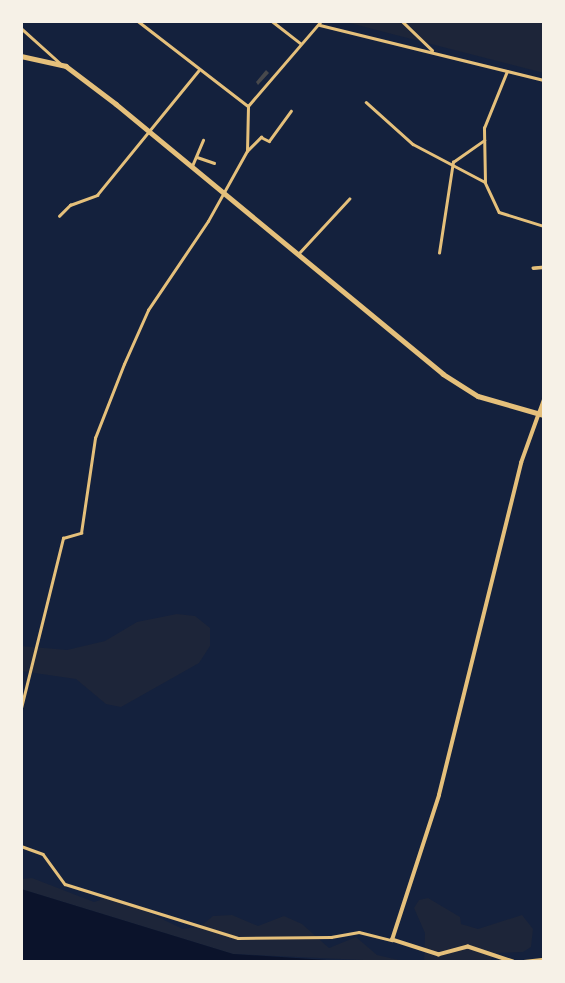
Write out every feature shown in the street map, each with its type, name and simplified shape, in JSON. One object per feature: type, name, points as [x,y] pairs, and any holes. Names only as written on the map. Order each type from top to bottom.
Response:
[{"type":"main road","points":[[21,56],[62,65],[468,391],[542,414],[544,399]]},
{"type":"street","points":[[138,21],[198,71],[248,106]]},
{"type":"street","points":[[272,21],[300,44]]},
{"type":"street","points":[[402,21],[438,52]]},
{"type":"street","points":[[247,151],[248,106],[320,23],[544,80]]},
{"type":"street","points":[[21,28],[62,65]]},
{"type":"street","points":[[59,216],[70,205],[97,195],[146,130],[198,71]]},
{"type":"street","points":[[508,71],[488,110],[484,140],[485,182],[499,212],[544,226]]},
{"type":"street","points":[[366,102],[413,144],[453,162],[485,182]]},
{"type":"street","points":[[21,708],[63,538],[80,533],[95,438],[124,364],[149,310],[224,193],[247,151],[261,137],[269,141],[291,111]]},
{"type":"street","points":[[439,253],[453,162],[484,140]]},
{"type":"street","points":[[191,168],[203,141]]},
{"type":"street","points":[[197,157],[214,163]]},
{"type":"street","points":[[298,255],[349,199]]},
{"type":"street","points":[[533,268],[544,267]]},
{"type":"street","points":[[392,940],[439,795],[521,463],[542,414]]},
{"type":"street","points":[[21,846],[43,855],[65,884],[237,938],[331,937],[359,932],[439,954],[468,947],[513,962]]},
{"type":"street","points":[[524,962],[544,960]]},
{"type":"shaded area","points":[[342,21],[544,21],[544,73],[392,34]]},
{"type":"shaded area","points":[[177,614],[195,616],[210,628],[210,646],[199,663],[121,707],[106,704],[76,679],[21,671],[21,646],[67,650],[105,641],[137,622]]},
{"type":"shaded area","points":[[32,878],[94,902],[110,897],[124,901],[183,929],[201,926],[213,916],[232,915],[258,926],[284,916],[302,924],[329,948],[356,937],[377,955],[407,962],[233,954],[21,889],[21,879]]},
{"type":"shaded area","points":[[21,889],[233,954],[357,962],[21,962]]},
{"type":"shaded area","points":[[428,898],[460,917],[461,924],[478,929],[522,915],[533,929],[531,947],[523,952],[496,953],[489,962],[424,962],[425,933],[414,908],[419,900]]},
{"type":"building","points":[[266,70],[269,73],[258,85],[256,82]]}]
